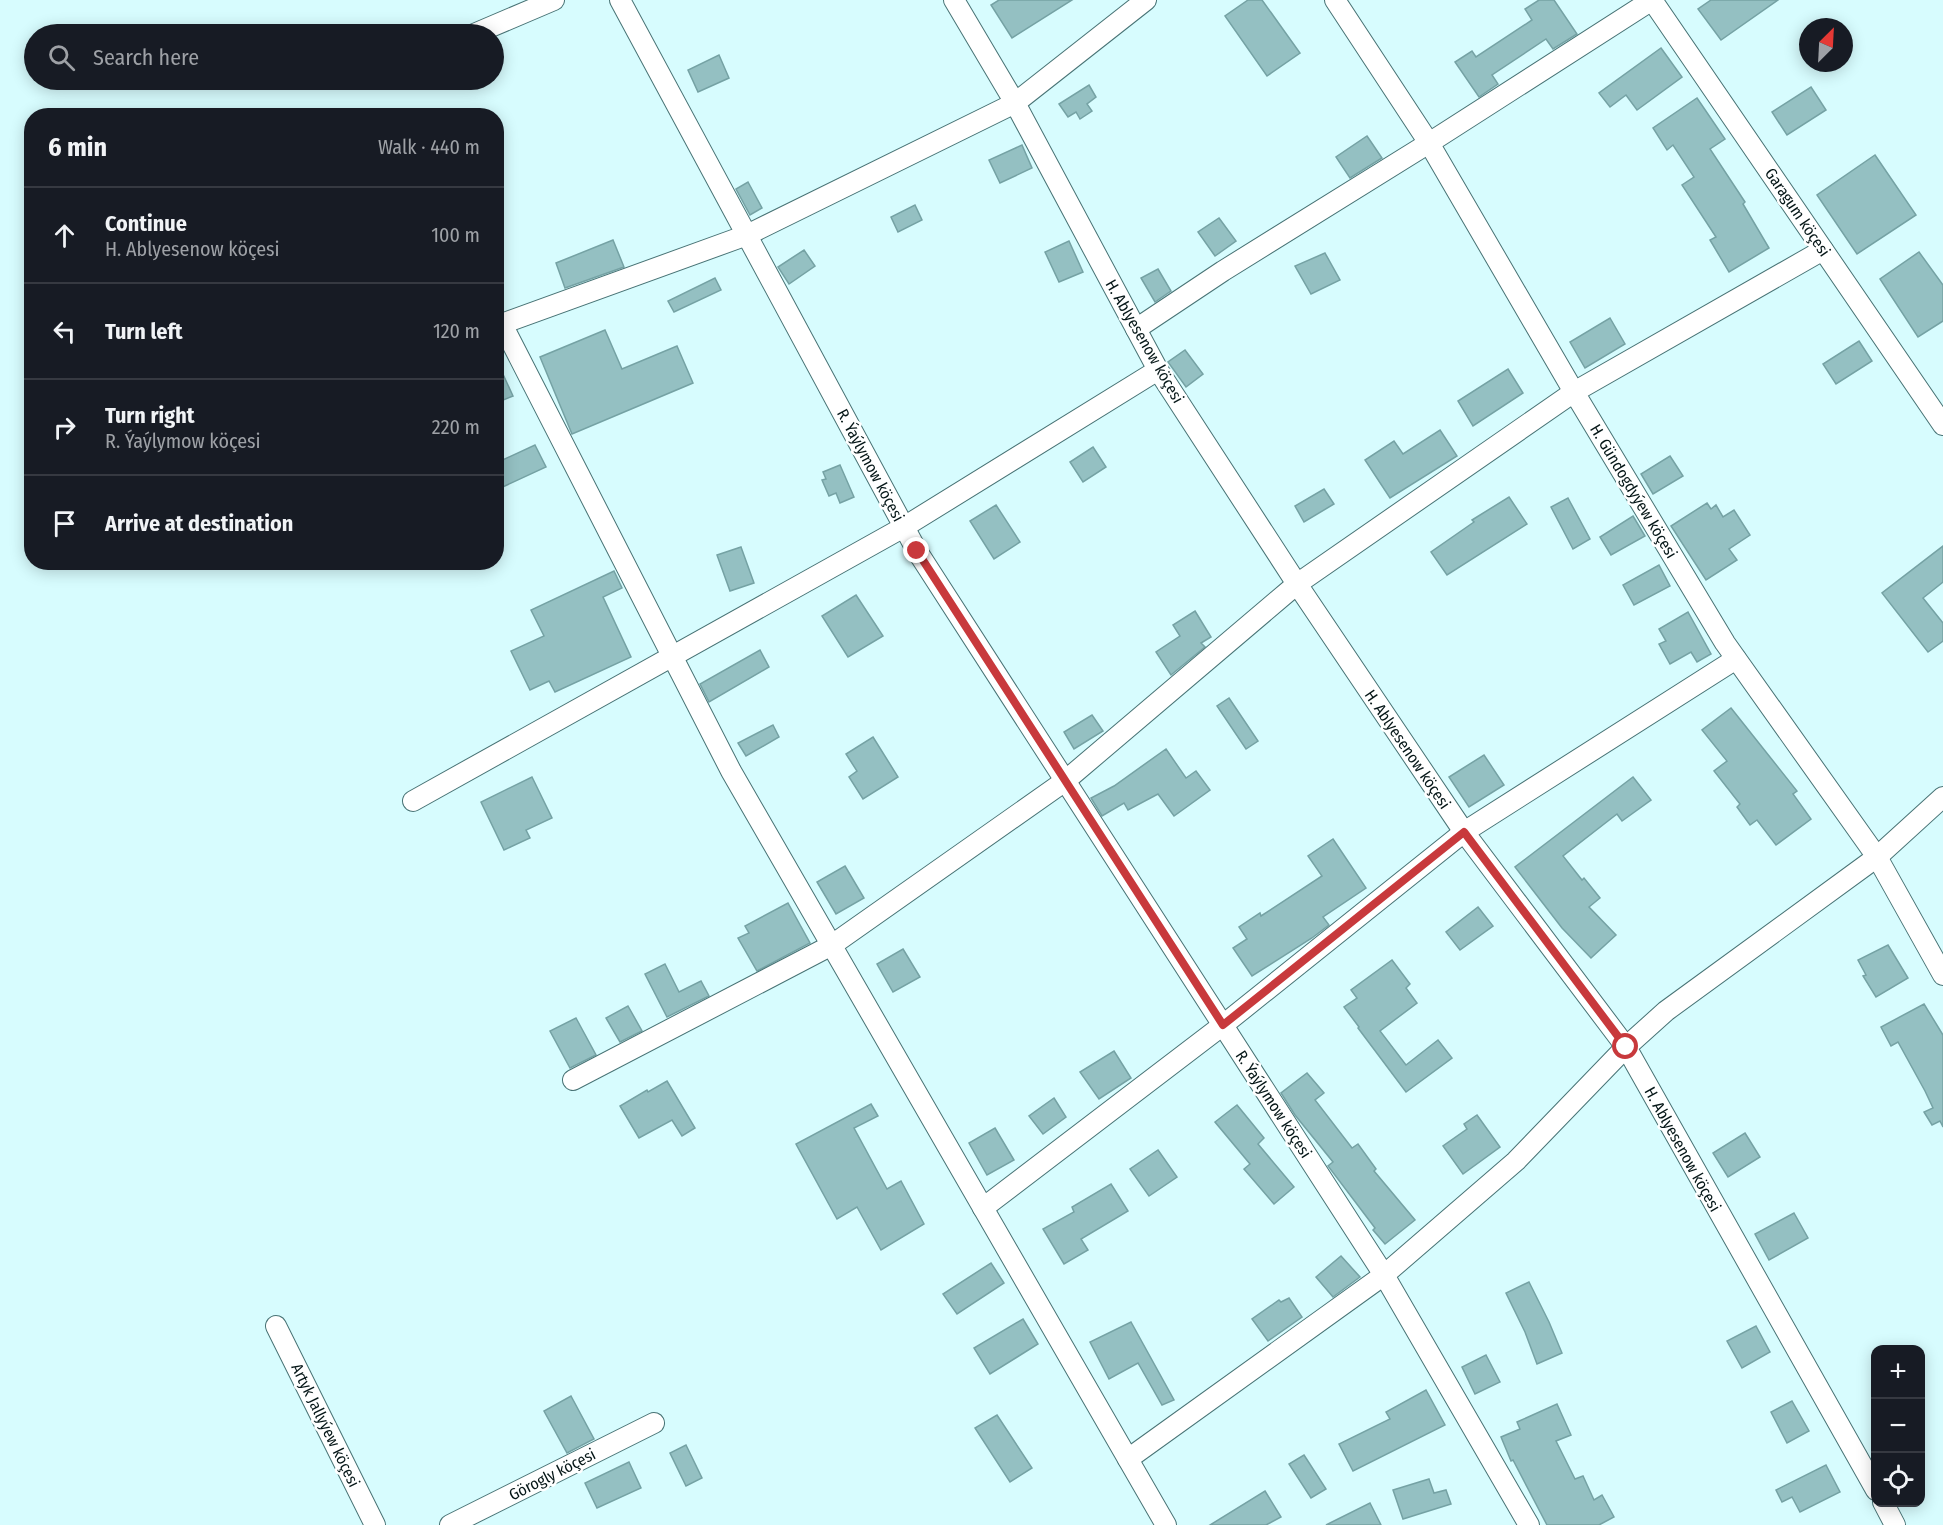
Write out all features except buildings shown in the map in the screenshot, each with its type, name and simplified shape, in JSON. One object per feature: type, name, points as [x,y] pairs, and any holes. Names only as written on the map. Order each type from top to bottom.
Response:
[{"type":"street","points":[[498,24],[554,0]]},
{"type":"street","name":"R. Ýaýlymow köçesi","points":[[620,0],[917,551],[1384,1275],[1529,1525]]},
{"type":"street","name":"H. Ablyesenow köçesi","points":[[954,0],[1015,103],[1158,370],[1297,584],[1464,832],[1626,1047],[1871,1483]]},
{"type":"street","points":[[504,323],[747,236],[1015,103],[1146,0]]},
{"type":"street","name":"H. Gündogdyýew köçesi","points":[[1335,0],[1429,142],[1574,392],[1736,659],[1877,857],[1943,975]]},
{"type":"street","points":[[1136,329],[1223,271],[1652,0]]},
{"type":"street","name":"Garagum köçesi","points":[[1652,0],[1943,424]]},
{"type":"street","points":[[573,1080],[832,945],[1065,781],[1297,584],[1574,392],[1823,250]]},
{"type":"street","points":[[504,335],[731,771],[1166,1525]]},
{"type":"street","points":[[413,801],[904,527],[1158,370]]},
{"type":"street","points":[[983,1208],[1223,1025],[1464,832],[1736,659]]},
{"type":"street","points":[[1128,1459],[1384,1275],[1516,1161],[1626,1047],[1666,1011],[1877,857],[1943,797]]},
{"type":"street","name":"Artyk Jallyýew köçesi","points":[[276,1326],[375,1525]]},
{"type":"street","name":"Görogly köçesi","points":[[450,1525],[654,1423]]},
{"type":"street","points":[[1885,1507],[1895,1525]]},
{"type":"route","points":[[917,551],[1223,1025],[1464,832],[1626,1047]]}]
